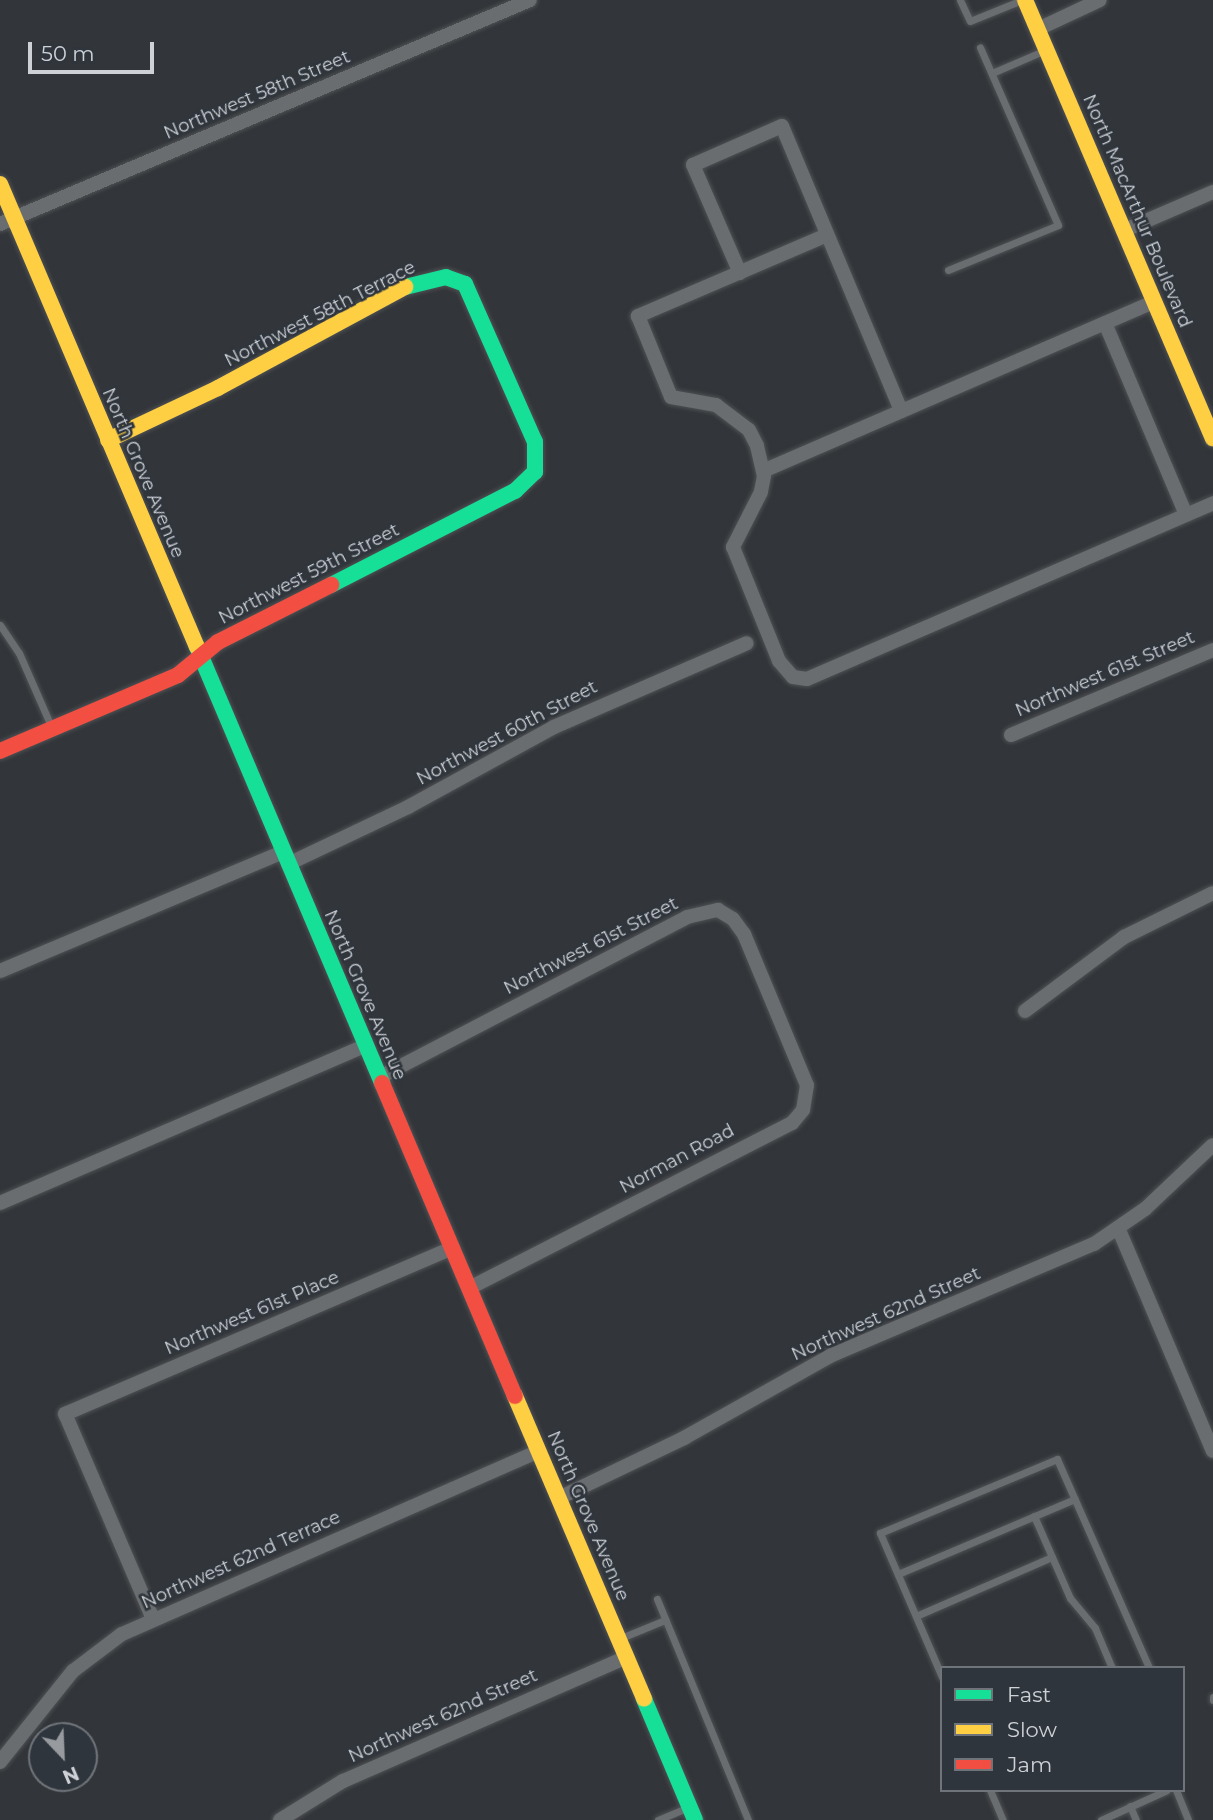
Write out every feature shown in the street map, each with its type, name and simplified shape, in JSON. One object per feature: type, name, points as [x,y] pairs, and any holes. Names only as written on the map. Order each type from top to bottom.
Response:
[{"type":"street","name":"Northwest 58th Street","points":[[7,221],[530,0]]},
{"type":"street","name":"North MacArthur Boulevard","points":[[1024,0],[1213,438]]},
{"type":"street","points":[[1038,29],[1100,0]]},
{"type":"street","points":[[740,272],[693,165],[782,126],[901,411]]},
{"type":"street","name":"North Grove Avenue","points":[[0,184],[7,221],[108,440],[692,1813]]},
{"type":"street","points":[[1125,230],[1213,192]]},
{"type":"street","points":[[828,235],[638,316],[671,397],[716,405],[735,417],[753,438],[763,471],[761,492],[733,547],[779,661],[793,677],[807,678],[1213,503]]},
{"type":"street","name":"Northwest 58th Terrace","points":[[108,440],[206,394],[404,288],[434,277],[465,284],[505,371]]},
{"type":"street","points":[[763,471],[1155,301]]},
{"type":"street","points":[[1105,323],[1186,515]]},
{"type":"street","name":"Northwest 59th Street","points":[[0,751],[178,675],[218,642],[527,484],[535,472],[535,442],[505,371]]},
{"type":"street","name":"Northwest 60th Street","points":[[0,971],[408,807],[554,727],[747,643]]},
{"type":"street","name":"Northwest 61st Street","points":[[1011,735],[1213,650]]},
{"type":"street","points":[[1025,1011],[1124,937],[1213,892]]},
{"type":"street","name":"Northwest 61st Street","points":[[380,1077],[703,911],[718,911],[733,919],[776,1009]]},
{"type":"street","name":"Norman Road","points":[[470,1288],[792,1123],[808,1097],[807,1085],[776,1009]]},
{"type":"street","points":[[0,1203],[366,1045]]},
{"type":"street","name":"Northwest 62nd Street","points":[[559,1498],[684,1438],[832,1355],[1119,1230],[1213,1145]]},
{"type":"street","points":[[1119,1230],[1213,1451]]},
{"type":"street","name":"Northwest 61st Place","points":[[153,1619],[65,1414],[453,1248]]},
{"type":"street","name":"Northwest 62nd Terrace","points":[[0,1762],[74,1671],[122,1634],[538,1451]]},
{"type":"street","name":"Northwest 62nd Street","points":[[280,1820],[343,1781],[627,1657]]},
{"type":"lane","points":[[960,0],[970,22],[1024,0]]},
{"type":"lane","points":[[948,270],[1058,225],[981,47]]},
{"type":"lane","points":[[992,72],[1047,49]]},
{"type":"lane","points":[[0,625],[19,653],[52,729]]},
{"type":"lane","points":[[940,1672],[880,1533],[1057,1459],[1148,1666]]},
{"type":"lane","points":[[898,1574],[1074,1499]]},
{"type":"lane","points":[[1034,1516],[1070,1598],[1095,1628],[1111,1666]]},
{"type":"lane","points":[[916,1616],[1052,1557]]},
{"type":"lane","points":[[657,1599],[748,1820]]},
{"type":"lane","points":[[619,1638],[666,1620]]},
{"type":"lane","points":[[991,1792],[1003,1820]]},
{"type":"lane","points":[[1101,1820],[1162,1792]]},
{"type":"lane","points":[[1177,1792],[1188,1820]]},
{"type":"lane","points":[[1130,1806],[1136,1820]]},
{"type":"lane","points":[[658,1820],[692,1813]]},
{"type":"traffic: fast","points":[[331,585],[515,491],[535,472],[535,442],[465,284],[446,277],[405,287]]},
{"type":"traffic: fast","points":[[197,647],[382,1083]]},
{"type":"traffic: fast","points":[[644,1699],[695,1820]]},
{"type":"traffic: slow","points":[[1025,0],[1213,438]]},
{"type":"traffic: slow","points":[[0,184],[197,647]]},
{"type":"traffic: slow","points":[[108,440],[218,388],[405,287]]},
{"type":"traffic: slow","points":[[515,1396],[644,1699]]},
{"type":"traffic: jam","points":[[0,751],[178,675],[218,642],[331,585]]},
{"type":"traffic: jam","points":[[382,1083],[515,1396]]}]
